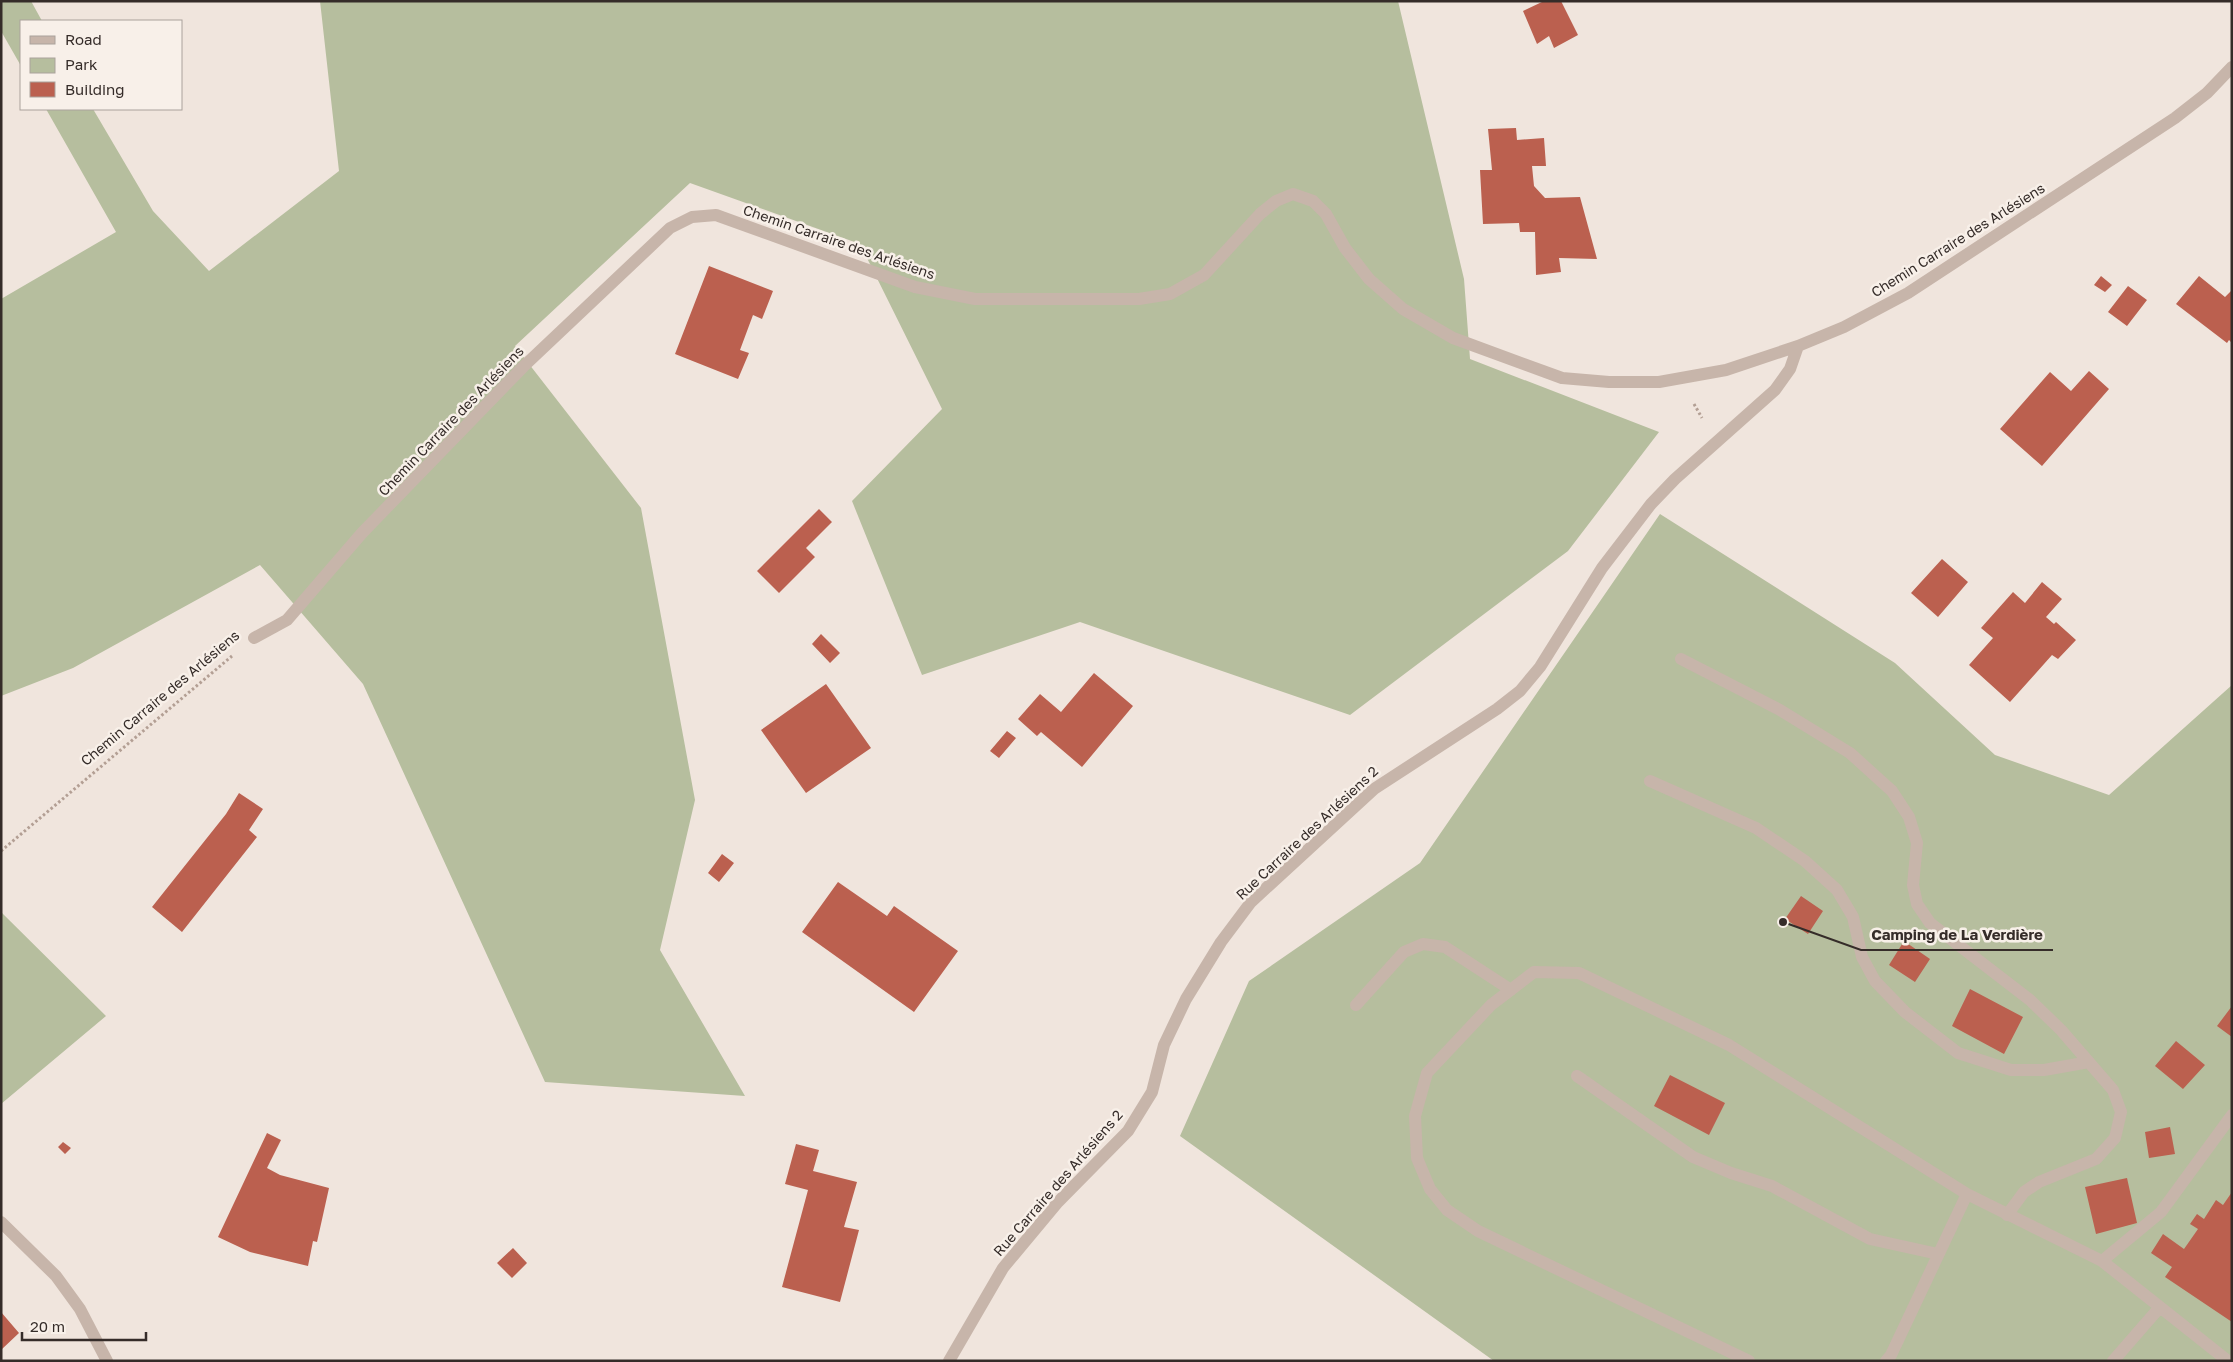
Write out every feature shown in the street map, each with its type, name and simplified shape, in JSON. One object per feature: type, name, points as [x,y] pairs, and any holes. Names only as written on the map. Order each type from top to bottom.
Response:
[{"type":"street","name":"Chemin Carraire des Arlésiens","points":[[254,638],[286,620],[362,533],[524,366],[670,228],[692,217],[716,215],[915,287],[975,299],[1139,299],[1170,294],[1204,275],[1260,214],[1276,201],[1293,194],[1313,201],[1326,214],[1345,248],[1369,279],[1403,309],[1453,338],[1562,378],[1609,382],[1659,382],[1726,370],[1798,346],[1844,327],[1908,293],[2175,118],[2207,93],[2232,67]]},
{"type":"street","name":"Rue Carraire des Arlésiens 2","points":[[949,1361],[1003,1268],[1058,1202],[1128,1131],[1152,1092],[1164,1045],[1186,999],[1221,942],[1251,902],[1374,789],[1520,691],[1540,667],[1602,568],[1651,504],[1675,479],[1775,390],[1790,370],[1798,346]]},
{"type":"street","points":[[1681,659],[1780,710],[1850,752],[1892,791],[1909,817],[1917,843],[1913,885],[1916,904],[1930,923],[2030,1000],[2114,1090],[2121,1112],[2115,1138],[2096,1159],[2039,1182],[2024,1192],[2007,1215]]},
{"type":"street","points":[[1650,781],[1756,828],[1805,861],[1837,890],[1849,910],[1853,917],[1862,957],[1875,981],[1905,1012],[1958,1053],[2011,1070],[2044,1070],[2089,1062]]},
{"type":"street","points":[[1356,1005],[1404,952],[1423,944],[1446,947],[1511,990]]},
{"type":"street","points":[[1749,1361],[1478,1231],[1447,1210],[1430,1189],[1417,1158],[1415,1116],[1427,1073],[1491,1006],[1534,972],[1579,973],[1729,1045],[1967,1194],[2102,1261],[2228,1361]]},
{"type":"street","points":[[1578,1076],[1692,1157],[1731,1173],[1772,1186],[1870,1239],[1938,1254]]},
{"type":"street","points":[[2102,1261],[2161,1212],[2232,1115]]},
{"type":"street","points":[[1886,1361],[1891,1355],[1967,1194]]},
{"type":"street","points":[[1,1222],[56,1276],[80,1309],[107,1361]]},
{"type":"street","points":[[2113,1361],[2160,1307]]},
{"type":"path","points":[[1677,378],[1717,442]]},
{"type":"path","name":"Chemin Carraire des Arlésiens","points":[[1,851],[254,638]]},
{"type":"green space","points":[[1,1],[31,1],[41,20],[20,20],[20,64],[1,31]]},
{"type":"green space","points":[[320,1],[1398,1],[1464,279],[1470,359],[1659,432],[1568,551],[1350,715],[1080,622],[922,675],[852,501],[942,409],[860,244],[690,183],[515,346],[641,508],[695,800],[660,950],[745,1096],[545,1082],[363,684],[260,565],[73,668],[1,696],[1,299],[116,232],[47,110],[94,110],[153,211],[209,271],[339,171]]},
{"type":"green space","points":[[1660,514],[1895,663],[1995,755],[2109,795],[2232,685],[2232,1361],[1494,1361],[1180,1136],[1249,981],[1420,863]]},
{"type":"green space","points":[[1,912],[106,1016],[1,1104]]},
{"type":"building","points":[[1544,1],[1561,1],[1578,35],[1554,48],[1549,36],[1537,44],[1523,11]]},
{"type":"building","points":[[1516,128],[1517,140],[1544,138],[1546,166],[1532,166],[1534,186],[1545,198],[1580,197],[1597,259],[1559,258],[1561,272],[1536,275],[1535,232],[1520,232],[1519,223],[1483,224],[1480,170],[1492,170],[1488,129]]},
{"type":"building","points":[[709,266],[773,291],[762,319],[753,315],[740,350],[749,353],[738,379],[675,354]]},
{"type":"building","points":[[2101,276],[2112,285],[2105,292],[2094,285]]},
{"type":"building","points":[[2199,276],[2225,297],[2232,290],[2232,343],[2229,340],[2227,343],[2176,304]]},
{"type":"building","points":[[2128,286],[2147,300],[2127,326],[2108,312]]},
{"type":"building","points":[[2089,371],[2109,389],[2042,466],[2000,429],[2050,372],[2071,391]]},
{"type":"building","points":[[819,509],[832,522],[806,548],[815,557],[779,593],[757,571]]},
{"type":"building","points":[[1942,559],[1968,582],[1938,617],[1911,593]]},
{"type":"building","points":[[2042,582],[2062,599],[2046,617],[2054,624],[2056,622],[2076,640],[2058,659],[2052,655],[2010,702],[1969,665],[1993,638],[1981,628],[2013,592],[2025,603]]},
{"type":"building","points":[[821,634],[840,653],[830,663],[812,644]]},
{"type":"building","points":[[1094,673],[1133,706],[1082,767],[1041,732],[1037,736],[1018,719],[1040,694],[1061,712]]},
{"type":"building","points":[[826,684],[871,748],[806,793],[761,730]]},
{"type":"building","points":[[1007,731],[1016,738],[999,758],[990,751]]},
{"type":"building","points":[[239,793],[263,809],[249,830],[257,837],[182,932],[152,907],[226,814]]},
{"type":"building","points":[[722,854],[734,863],[719,882],[708,873]]},
{"type":"building","points":[[838,882],[887,916],[894,906],[958,951],[914,1012],[802,932]]},
{"type":"building","points":[[1801,896],[1823,911],[1808,934],[1785,919]]},
{"type":"building","points":[[1904,941],[1930,959],[1915,982],[1889,965]]},
{"type":"building","points":[[1970,989],[2023,1017],[2004,1054],[1952,1026]]},
{"type":"building","points":[[2232,1006],[2232,1037],[2217,1026]]},
{"type":"building","points":[[2176,1041],[2205,1065],[2183,1089],[2155,1066]]},
{"type":"building","points":[[1670,1075],[1725,1103],[1709,1135],[1654,1106]]},
{"type":"building","points":[[2170,1127],[2175,1154],[2149,1158],[2145,1132]]},
{"type":"building","points":[[267,1133],[281,1140],[267,1168],[280,1175],[329,1188],[317,1242],[313,1241],[308,1266],[250,1252],[218,1237]]},
{"type":"building","points":[[63,1142],[71,1148],[65,1154],[58,1147]]},
{"type":"building","points":[[796,1144],[819,1150],[813,1171],[857,1182],[844,1227],[859,1230],[840,1302],[782,1287],[808,1190],[785,1184]]},
{"type":"building","points":[[2127,1178],[2137,1223],[2096,1234],[2085,1187]]},
{"type":"building","points":[[2232,1192],[2232,1322],[2165,1277],[2172,1267],[2151,1253],[2163,1234],[2184,1249],[2198,1229],[2190,1224],[2197,1214],[2204,1219],[2216,1200],[2223,1205]]},
{"type":"building","points":[[513,1248],[527,1263],[512,1278],[497,1263]]},
{"type":"building","points":[[1,1312],[19,1333],[1,1350]]},
{"type":"place","name":"Camping de La Verdière","points":[[1783,922]]}]
